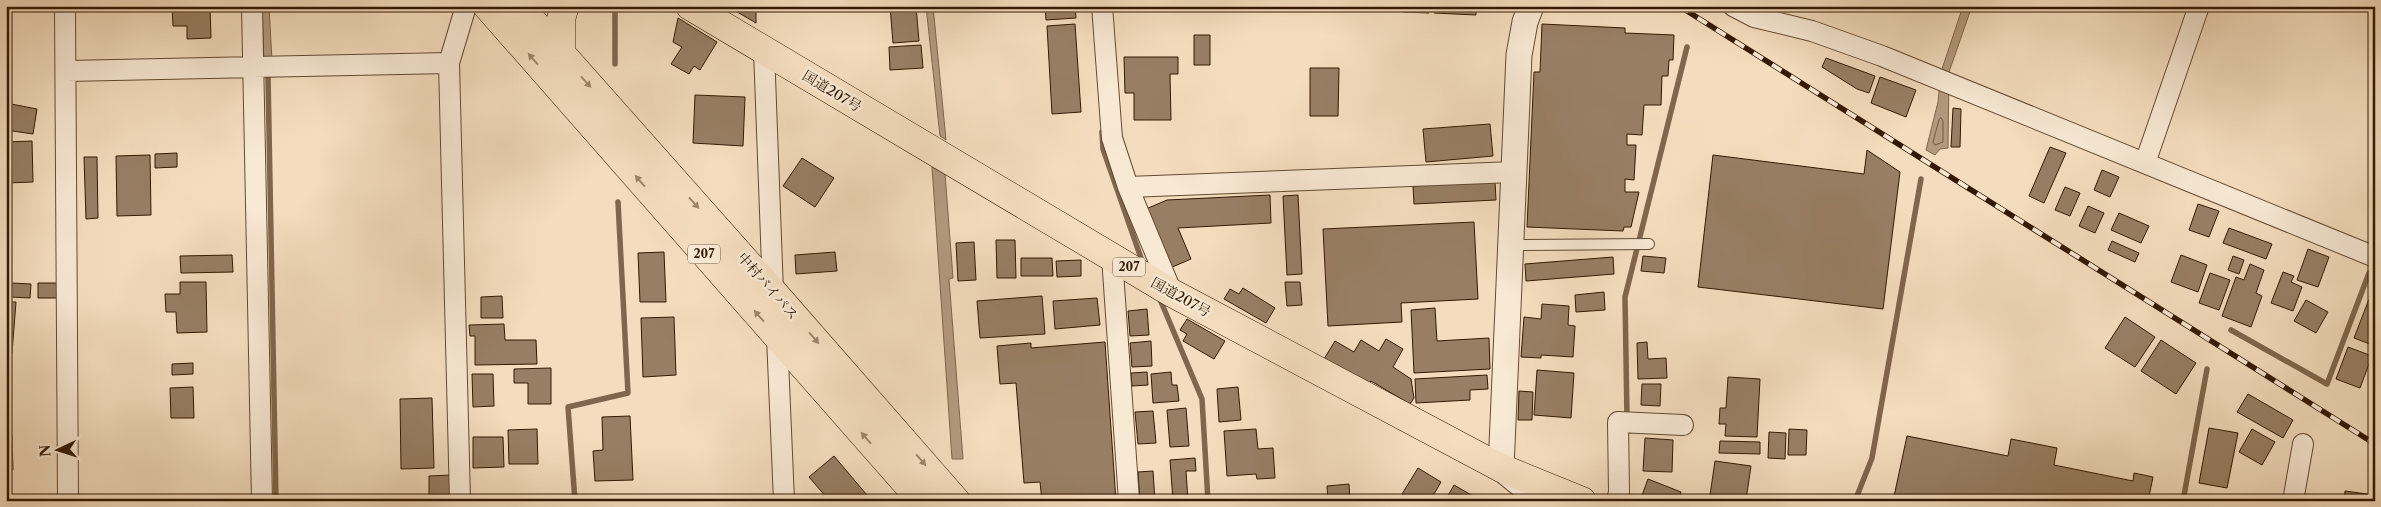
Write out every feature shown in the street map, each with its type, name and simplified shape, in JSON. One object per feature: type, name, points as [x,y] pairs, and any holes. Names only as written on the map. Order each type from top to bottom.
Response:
[{"type":"highway","name":"中村バイパス","points":[[487,6],[922,501]]},
{"type":"highway","name":"中村バイパス","points":[[519,6],[956,501]]},
{"type":"highway","points":[[561,53],[561,19],[565,6]]},
{"type":"highway","name":"国道207号","points":[[690,6],[1172,294],[1501,468],[1582,501]]},
{"type":"street","points":[[66,6],[68,501]]},
{"type":"street","points":[[252,6],[262,501]]},
{"type":"street","points":[[460,501],[449,63],[466,6]]},
{"type":"street","points":[[1102,6],[1112,138],[1128,187],[1172,294]]},
{"type":"street","points":[[1531,6],[1525,22],[1519,55],[1501,468],[1541,501]]},
{"type":"street","points":[[1733,6],[1754,17],[1812,31],[1936,78],[2375,257]]},
{"type":"street","points":[[2145,164],[2199,6]]},
{"type":"street","points":[[764,50],[773,292]]},
{"type":"street","points":[[67,71],[449,63]]},
{"type":"street","points":[[1128,187],[1514,172]]},
{"type":"street","points":[[1112,257],[1129,501]]},
{"type":"street","points":[[777,336],[784,501]]},
{"type":"street","points":[[1617,501],[1619,492],[1618,422],[1683,425]]},
{"type":"street","points":[[2293,501],[2303,444]]},
{"type":"lane","points":[[1511,246],[1648,244]]},
{"type":"water","points":[[262,6],[269,6],[272,61],[264,63]]},
{"type":"water","points":[[926,6],[933,6],[946,140],[940,136]]},
{"type":"water","points":[[1963,6],[1972,6],[1949,72],[1948,148],[1940,149],[1935,155],[1926,150],[1938,102],[1941,72]]},
{"type":"water","points":[[932,167],[945,174],[953,278],[949,279],[963,459],[952,459]]},
{"type":"building","points":[[172,6],[210,6],[211,38],[187,39],[187,26],[173,26]]},
{"type":"building","points":[[727,6],[756,6],[756,23]]},
{"type":"building","points":[[890,6],[916,6],[919,41],[893,43]]},
{"type":"building","points":[[1045,6],[1075,6],[1076,18],[1046,20]]},
{"type":"building","points":[[1403,6],[1429,6],[1429,13],[1403,12]]},
{"type":"building","points":[[1435,6],[1476,6],[1476,15],[1434,13]]},
{"type":"building","points":[[678,18],[717,42],[700,70],[694,66],[689,74],[671,64],[682,47],[673,42]]},
{"type":"building","points":[[1075,24],[1081,112],[1052,114],[1047,26]]},
{"type":"building","points":[[1542,24],[1625,28],[1625,33],[1674,35],[1673,60],[1669,60],[1668,76],[1662,76],[1661,105],[1644,105],[1642,135],[1627,134],[1627,145],[1636,145],[1634,180],[1625,179],[1625,192],[1639,192],[1631,227],[1624,227],[1623,231],[1527,227],[1534,72],[1540,72]]},
{"type":"building","points":[[1194,35],[1210,35],[1210,65],[1194,65]]},
{"type":"building","points":[[921,45],[923,68],[890,70],[889,47]]},
{"type":"building","points":[[1124,57],[1178,57],[1178,74],[1170,74],[1171,120],[1134,120],[1134,93],[1125,93]]},
{"type":"building","points":[[1826,58],[1875,76],[1869,93],[1857,89],[1822,67]]},
{"type":"building","points":[[1310,68],[1339,68],[1338,116],[1310,116]]},
{"type":"building","points":[[1880,77],[1916,90],[1906,117],[1871,103]]},
{"type":"building","points":[[695,95],[745,97],[743,146],[693,143]]},
{"type":"building","points":[[6,103],[37,109],[33,134],[6,130]]},
{"type":"building","points":[[1953,108],[1961,109],[1960,147],[1951,147]]},
{"type":"building","points":[[1490,124],[1493,156],[1426,162],[1423,129]]},
{"type":"building","points":[[32,141],[33,182],[6,183],[6,142]]},
{"type":"building","points":[[2050,147],[2066,153],[2044,203],[2029,196]]},
{"type":"building","points":[[1867,150],[1900,172],[1883,309],[1698,287],[1713,155],[1864,174]]},
{"type":"building","points":[[177,153],[177,167],[155,168],[155,154]]},
{"type":"building","points":[[150,155],[151,215],[117,216],[116,156]]},
{"type":"building","points":[[84,157],[97,157],[98,218],[86,219]]},
{"type":"building","points":[[802,158],[834,178],[815,207],[783,186]]},
{"type":"building","points":[[2102,170],[2119,177],[2110,197],[2094,190]]},
{"type":"building","points":[[1495,181],[1496,200],[1414,204],[1413,186]]},
{"type":"building","points":[[2065,187],[2080,193],[2070,216],[2055,210]]},
{"type":"building","points":[[1270,195],[1271,223],[1178,228],[1191,259],[1170,268],[1146,209],[1167,200]]},
{"type":"building","points":[[1298,195],[1302,274],[1287,275],[1283,196]]},
{"type":"building","points":[[2198,204],[2219,211],[2209,237],[2189,230]]},
{"type":"building","points":[[2088,206],[2104,213],[2095,233],[2079,226]]},
{"type":"building","points":[[2119,213],[2149,226],[2141,243],[2111,230]]},
{"type":"building","points":[[1474,222],[1478,299],[1401,303],[1402,322],[1328,326],[1323,229]]},
{"type":"building","points":[[2229,228],[2272,244],[2266,259],[2223,243]]},
{"type":"building","points":[[996,240],[1015,240],[1016,278],[997,278]]},
{"type":"building","points":[[2112,241],[2139,253],[2135,262],[2108,250]]},
{"type":"building","points":[[974,242],[976,280],[958,281],[956,243]]},
{"type":"building","points":[[2308,249],[2329,257],[2318,287],[2297,280]]},
{"type":"building","points":[[664,252],[666,302],[640,302],[638,253]]},
{"type":"building","points":[[835,252],[837,271],[796,274],[795,255]]},
{"type":"building","points":[[232,255],[233,272],[181,273],[180,256]]},
{"type":"building","points":[[2181,255],[2207,265],[2198,292],[2171,282]]},
{"type":"building","points":[[1643,256],[1666,258],[1664,273],[1641,271]]},
{"type":"building","points":[[2233,256],[2244,260],[2239,274],[2228,270]]},
{"type":"building","points":[[1613,257],[1614,274],[1526,281],[1525,264]]},
{"type":"building","points":[[1021,258],[1052,258],[1053,276],[1021,276]]},
{"type":"building","points":[[1081,260],[1081,276],[1057,277],[1056,261]]},
{"type":"building","points":[[2250,264],[2264,270],[2256,293],[2262,296],[2251,327],[2222,316],[2236,277],[2244,280]]},
{"type":"building","points":[[2283,272],[2294,276],[2291,282],[2302,287],[2293,311],[2271,303]]},
{"type":"building","points":[[2210,273],[2230,280],[2219,310],[2199,303]]},
{"type":"building","points":[[180,282],[206,282],[207,332],[177,333],[176,312],[166,312],[165,294],[180,294]]},
{"type":"building","points":[[1285,282],[1300,282],[1302,305],[1287,306]]},
{"type":"building","points":[[12,283],[31,284],[30,298],[11,297]]},
{"type":"building","points":[[38,283],[60,283],[60,298],[38,298]]},
{"type":"building","points":[[1243,288],[1275,308],[1266,323],[1224,299],[1230,289],[1239,294]]},
{"type":"building","points":[[1604,292],[1605,310],[1576,312],[1575,295]]},
{"type":"building","points":[[502,296],[503,318],[481,318],[481,297]]},
{"type":"building","points":[[1042,296],[1045,334],[980,338],[977,301]]},
{"type":"building","points":[[1097,298],[1100,325],[1055,329],[1053,301]]},
{"type":"building","points":[[2369,299],[2375,301],[2375,346],[2354,338]]},
{"type":"building","points":[[2306,300],[2328,312],[2316,333],[2294,321]]},
{"type":"building","points":[[6,302],[16,302],[12,353],[6,352]]},
{"type":"building","points":[[1542,304],[1569,306],[1568,325],[1575,326],[1573,357],[1541,355],[1541,358],[1521,357],[1524,317],[1541,319]]},
{"type":"building","points":[[1435,308],[1437,341],[1489,338],[1490,369],[1414,373],[1411,310]]},
{"type":"building","points":[[1147,309],[1149,335],[1130,336],[1128,311]]},
{"type":"building","points":[[674,317],[676,375],[643,377],[641,318]]},
{"type":"building","points":[[2125,317],[2155,337],[2135,367],[2105,348]]},
{"type":"building","points":[[1187,319],[1225,341],[1214,359],[1183,341],[1187,334],[1180,330]]},
{"type":"building","points":[[504,324],[505,340],[536,340],[537,364],[475,365],[475,336],[470,336],[469,325]]},
{"type":"building","points":[[1386,339],[1403,349],[1393,367],[1411,379],[1414,398],[1410,404],[1371,381],[1368,385],[1324,359],[1335,341],[1354,352],[1361,340],[1379,351]]},
{"type":"building","points":[[2161,340],[2196,363],[2176,394],[2141,371]]},
{"type":"building","points":[[1151,341],[1152,366],[1132,367],[1130,343]]},
{"type":"building","points":[[1105,342],[1116,501],[1042,501],[1040,482],[1024,483],[1016,383],[1000,384],[997,346],[1031,343],[1031,348]]},
{"type":"building","points":[[1647,342],[1648,359],[1666,358],[1667,378],[1638,379],[1637,343]]},
{"type":"building","points":[[2348,347],[2372,356],[2360,388],[2336,379]]},
{"type":"building","points":[[193,363],[193,374],[172,375],[172,364]]},
{"type":"building","points":[[551,368],[551,404],[528,404],[528,383],[514,383],[514,369]]},
{"type":"building","points":[[1537,370],[1574,373],[1571,418],[1534,415]]},
{"type":"building","points":[[1147,372],[1148,385],[1132,386],[1131,373]]},
{"type":"building","points":[[1171,372],[1172,385],[1177,385],[1179,401],[1153,403],[1151,374]]},
{"type":"building","points":[[472,374],[493,374],[494,406],[473,407]]},
{"type":"building","points":[[1487,375],[1488,389],[1470,390],[1470,400],[1416,403],[1415,379]]},
{"type":"building","points":[[1728,377],[1760,379],[1757,437],[1725,436],[1726,424],[1719,424],[1720,408],[1726,408]]},
{"type":"building","points":[[1642,384],[1661,384],[1660,406],[1641,405]]},
{"type":"building","points":[[193,387],[194,418],[171,418],[170,388]]},
{"type":"building","points":[[1238,387],[1241,420],[1219,422],[1217,389]]},
{"type":"building","points":[[1519,391],[1533,392],[1532,420],[1518,420]]},
{"type":"building","points":[[2248,394],[2293,420],[2283,438],[2237,412]]},
{"type":"building","points":[[432,398],[434,468],[401,469],[400,399]]},
{"type":"building","points":[[6,400],[9,400],[10,431],[6,431]]},
{"type":"building","points":[[1186,408],[1189,446],[1170,447],[1167,410]]},
{"type":"building","points":[[1153,411],[1156,443],[1138,444],[1135,412]]},
{"type":"building","points":[[630,416],[633,480],[595,481],[593,451],[603,450],[602,417]]},
{"type":"building","points":[[2209,428],[2238,433],[2227,488],[2199,483]]},
{"type":"building","points":[[537,429],[538,464],[509,464],[508,430]]},
{"type":"building","points":[[1256,429],[1258,449],[1273,448],[1275,478],[1257,479],[1256,474],[1227,476],[1224,431]]},
{"type":"building","points":[[1789,429],[1807,430],[1806,455],[1788,455]]},
{"type":"building","points":[[2252,429],[2275,442],[2262,465],[2239,452]]},
{"type":"building","points":[[1769,432],[1786,433],[1785,459],[1768,458]]},
{"type":"building","points":[[12,435],[13,470],[6,470],[6,436]]},
{"type":"building","points":[[1907,436],[2008,456],[2011,439],[2057,448],[2054,465],[2133,481],[2134,473],[2153,477],[2148,501],[1893,501]]},
{"type":"building","points":[[473,437],[503,437],[504,467],[473,468]]},
{"type":"building","points":[[1645,438],[1673,440],[1672,472],[1643,471]]},
{"type":"building","points":[[1720,441],[1760,442],[1760,454],[1719,453]]},
{"type":"building","points":[[834,456],[872,501],[824,501],[827,498],[809,477]]},
{"type":"building","points":[[1195,458],[1196,471],[1186,471],[1188,501],[1173,501],[1170,460]]},
{"type":"building","points":[[1715,461],[1751,466],[1746,500],[1710,495]]},
{"type":"building","points":[[1418,468],[1441,482],[1430,501],[1414,501],[1402,494]]},
{"type":"building","points":[[1153,471],[1155,501],[1140,501],[1138,472]]},
{"type":"building","points":[[451,475],[451,501],[429,501],[429,476]]},
{"type":"building","points":[[1648,479],[1681,492],[1678,501],[1648,501],[1641,498]]},
{"type":"building","points":[[1349,484],[1350,501],[1328,501],[1327,486]]},
{"type":"building","points":[[1454,485],[1480,500],[1445,501]]},
{"type":"building","points":[[2345,491],[2367,494],[2367,501],[2344,501]]},
{"type":"waterway","points":[[615,6],[615,64]]},
{"type":"waterway","points":[[1627,419],[1625,297],[1687,47]]},
{"type":"waterway","points":[[268,76],[276,501]]},
{"type":"waterway","points":[[1102,132],[1103,149],[1141,258]]},
{"type":"waterway","points":[[1855,501],[1872,458],[1921,179]]},
{"type":"waterway","points":[[575,501],[568,407],[628,393],[618,202]]},
{"type":"waterway","points":[[2231,330],[2327,384],[2369,273],[2375,275]]},
{"type":"waterway","points":[[1159,297],[1202,399],[1208,501]]},
{"type":"waterway","points":[[2183,501],[2207,369]]},
{"type":"railway","points":[[1679,6],[2375,444]]}]
